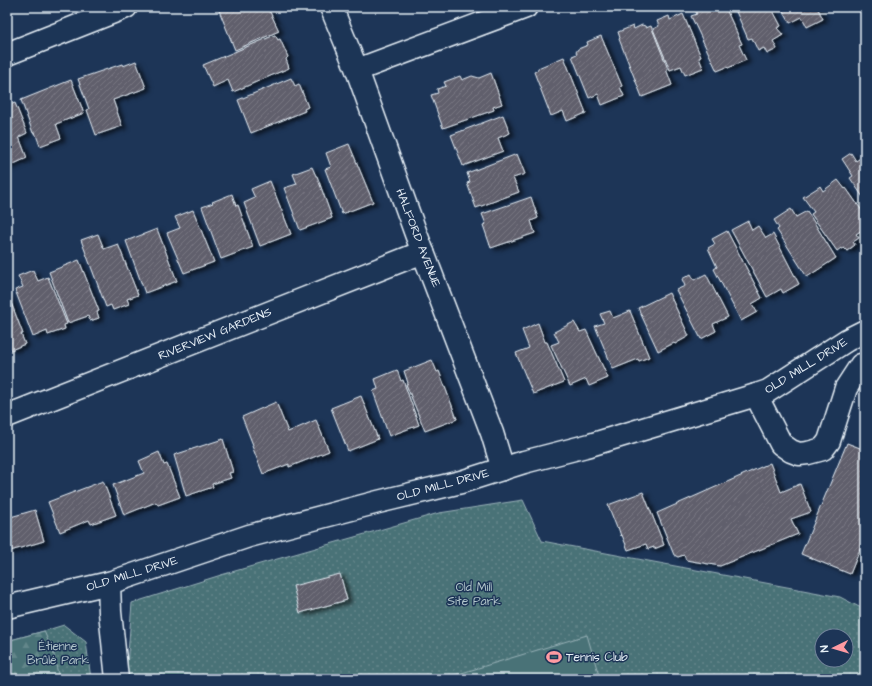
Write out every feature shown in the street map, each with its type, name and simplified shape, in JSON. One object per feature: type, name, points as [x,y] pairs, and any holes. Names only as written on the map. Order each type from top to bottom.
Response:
[{"type":"street","points":[[7,54],[126,7]]},
{"type":"street","name":"HALFORD AVENUE","points":[[331,7],[357,70],[423,252],[492,433],[503,469]]},
{"type":"street","points":[[357,70],[526,7]]},
{"type":"street","name":"RIVERVIEW GARDENS","points":[[7,416],[423,252]]},
{"type":"street","points":[[756,396],[781,444],[791,451],[799,454],[823,449],[829,441],[846,388],[863,366],[856,335]]},
{"type":"street","name":"OLD MILL DRIVE","points":[[7,607],[109,583],[249,536],[461,482],[756,396],[768,391],[856,335]]},
{"type":"street","points":[[109,583],[110,612],[117,679]]},
{"type":"green space","name":"Old Mill Site Park","points":[[523,500],[542,541],[840,597],[865,610],[865,679],[126,679],[132,603],[221,575],[439,513]]},
{"type":"green space","name":"Étienne Brûlé Park","points":[[64,625],[86,642],[91,679],[7,679],[7,641]]},
{"type":"green space","points":[[44,631],[54,655],[59,679],[7,679],[7,641]]},
{"type":"green space","name":"Tennis Club","points":[[587,635],[600,679],[442,679]]},
{"type":"building","points":[[267,7],[279,31],[235,50],[218,8]]},
{"type":"building","points":[[701,7],[725,7],[742,44],[739,45],[746,60],[717,71],[691,16],[697,14],[695,10]]},
{"type":"building","points":[[734,7],[771,7],[781,26],[777,28],[783,35],[773,41],[777,49],[767,54],[764,48],[758,51],[752,38],[748,39]]},
{"type":"building","points":[[781,7],[817,7],[823,19],[807,27],[802,17],[790,23]]},
{"type":"building","points":[[683,14],[701,57],[699,58],[703,68],[685,75],[681,66],[670,70],[653,29],[659,26],[657,21],[669,16],[670,20]]},
{"type":"building","points":[[642,25],[646,28],[651,26],[668,69],[666,69],[672,85],[642,97],[619,39],[618,32],[633,26],[634,29]]},
{"type":"building","points":[[275,35],[278,40],[280,39],[288,57],[286,59],[289,68],[233,92],[228,80],[213,87],[203,65]]},
{"type":"building","points":[[601,36],[622,86],[620,87],[624,96],[602,105],[598,94],[589,98],[572,56],[577,54],[576,52],[578,49],[588,45],[587,42]]},
{"type":"building","points":[[564,57],[586,113],[567,121],[563,111],[551,116],[534,72],[538,70],[538,68]]},
{"type":"building","points":[[136,61],[146,88],[113,100],[122,126],[96,135],[87,110],[89,109],[78,79],[122,64],[123,66]]},
{"type":"building","points":[[491,73],[502,104],[493,107],[494,110],[443,128],[431,95],[438,93],[437,89],[446,86],[444,82],[460,76],[462,80],[472,76],[479,78]]},
{"type":"building","points":[[291,78],[295,86],[299,84],[308,107],[304,109],[305,111],[251,133],[238,100]]},
{"type":"building","points":[[71,80],[84,113],[56,124],[61,138],[40,146],[35,132],[33,133],[21,100]]},
{"type":"building","points":[[15,103],[27,133],[19,137],[27,158],[7,167],[7,106]]},
{"type":"building","points":[[503,115],[510,133],[498,138],[503,151],[463,166],[451,135]]},
{"type":"building","points":[[349,144],[373,202],[342,214],[325,169],[331,167],[326,153]]},
{"type":"building","points":[[851,153],[856,161],[865,155],[865,200],[850,178],[853,176],[842,159]]},
{"type":"building","points":[[517,154],[525,174],[513,178],[519,192],[476,208],[467,183],[470,182],[467,173]]},
{"type":"building","points":[[312,167],[317,176],[332,218],[300,230],[284,188],[297,184],[293,174]]},
{"type":"building","points":[[838,180],[845,189],[846,188],[865,215],[865,228],[856,234],[859,238],[853,242],[855,245],[847,251],[844,248],[841,248],[837,251],[811,214],[814,212],[803,197],[820,186],[823,191]]},
{"type":"building","points":[[270,181],[291,234],[260,246],[244,203],[255,198],[251,189]]},
{"type":"building","points":[[232,194],[236,206],[238,205],[253,247],[221,259],[202,207]]},
{"type":"building","points":[[531,197],[538,218],[531,221],[535,233],[491,248],[483,225],[486,224],[482,214]]},
{"type":"building","points":[[791,209],[796,217],[807,211],[836,258],[807,277],[777,230],[779,228],[774,220]]},
{"type":"building","points":[[193,210],[214,262],[184,273],[167,233],[180,228],[175,217]]},
{"type":"building","points":[[748,221],[752,230],[758,226],[766,238],[773,234],[799,284],[783,293],[781,289],[767,297],[731,230]]},
{"type":"building","points":[[157,229],[177,281],[145,293],[126,241]]},
{"type":"building","points":[[727,231],[762,298],[752,304],[757,312],[741,321],[714,269],[717,267],[708,248],[715,244],[712,239]]},
{"type":"building","points":[[98,234],[104,249],[118,244],[138,295],[127,299],[129,304],[113,310],[111,305],[106,307],[81,240]]},
{"type":"building","points":[[79,260],[99,311],[97,312],[99,318],[90,321],[88,316],[68,323],[49,272]]},
{"type":"building","points":[[33,270],[38,281],[48,277],[67,324],[64,325],[65,329],[48,335],[47,331],[33,337],[15,290],[23,287],[18,276]]},
{"type":"building","points":[[691,274],[694,280],[706,274],[728,317],[713,324],[716,331],[701,339],[676,290],[685,286],[682,279]]},
{"type":"building","points":[[7,292],[23,334],[21,334],[25,344],[11,350],[7,347]]},
{"type":"building","points":[[669,293],[689,336],[658,351],[638,308]]},
{"type":"building","points":[[610,311],[613,318],[630,311],[649,357],[639,361],[638,359],[613,369],[595,326],[604,323],[600,314]]},
{"type":"building","points":[[574,322],[580,332],[586,330],[608,378],[589,386],[586,379],[570,386],[551,345],[559,342],[554,332]]},
{"type":"building","points":[[538,323],[545,342],[547,342],[564,382],[533,394],[516,353],[529,348],[522,330]]},
{"type":"building","points":[[432,360],[437,372],[439,371],[457,419],[425,431],[406,384],[408,383],[404,371]]},
{"type":"building","points":[[397,370],[401,381],[403,380],[419,425],[389,436],[373,391],[378,389],[375,379]]},
{"type":"building","points":[[361,396],[378,439],[348,451],[331,408]]},
{"type":"building","points":[[276,402],[288,432],[316,420],[329,451],[289,467],[289,464],[263,474],[242,417]]},
{"type":"building","points":[[223,439],[233,472],[229,473],[231,478],[212,484],[213,487],[186,496],[174,455]]},
{"type":"building","points":[[847,443],[865,450],[865,537],[850,574],[801,554]]},
{"type":"building","points":[[159,452],[164,465],[167,464],[180,497],[158,505],[156,502],[124,515],[113,485],[144,473],[139,461]]},
{"type":"building","points":[[770,463],[781,492],[800,484],[811,512],[791,519],[798,534],[720,566],[686,560],[684,555],[678,557],[674,555],[657,513]]},
{"type":"building","points":[[103,481],[116,515],[91,524],[89,520],[60,532],[48,502]]},
{"type":"building","points":[[643,492],[664,545],[654,549],[654,547],[648,549],[646,544],[628,550],[608,505]]},
{"type":"building","points":[[35,510],[44,541],[7,552],[7,518]]},
{"type":"building","points":[[340,574],[347,600],[300,613],[293,586]]},
{"type":"place","name":"Tennis Club","points":[[554,657]]}]
